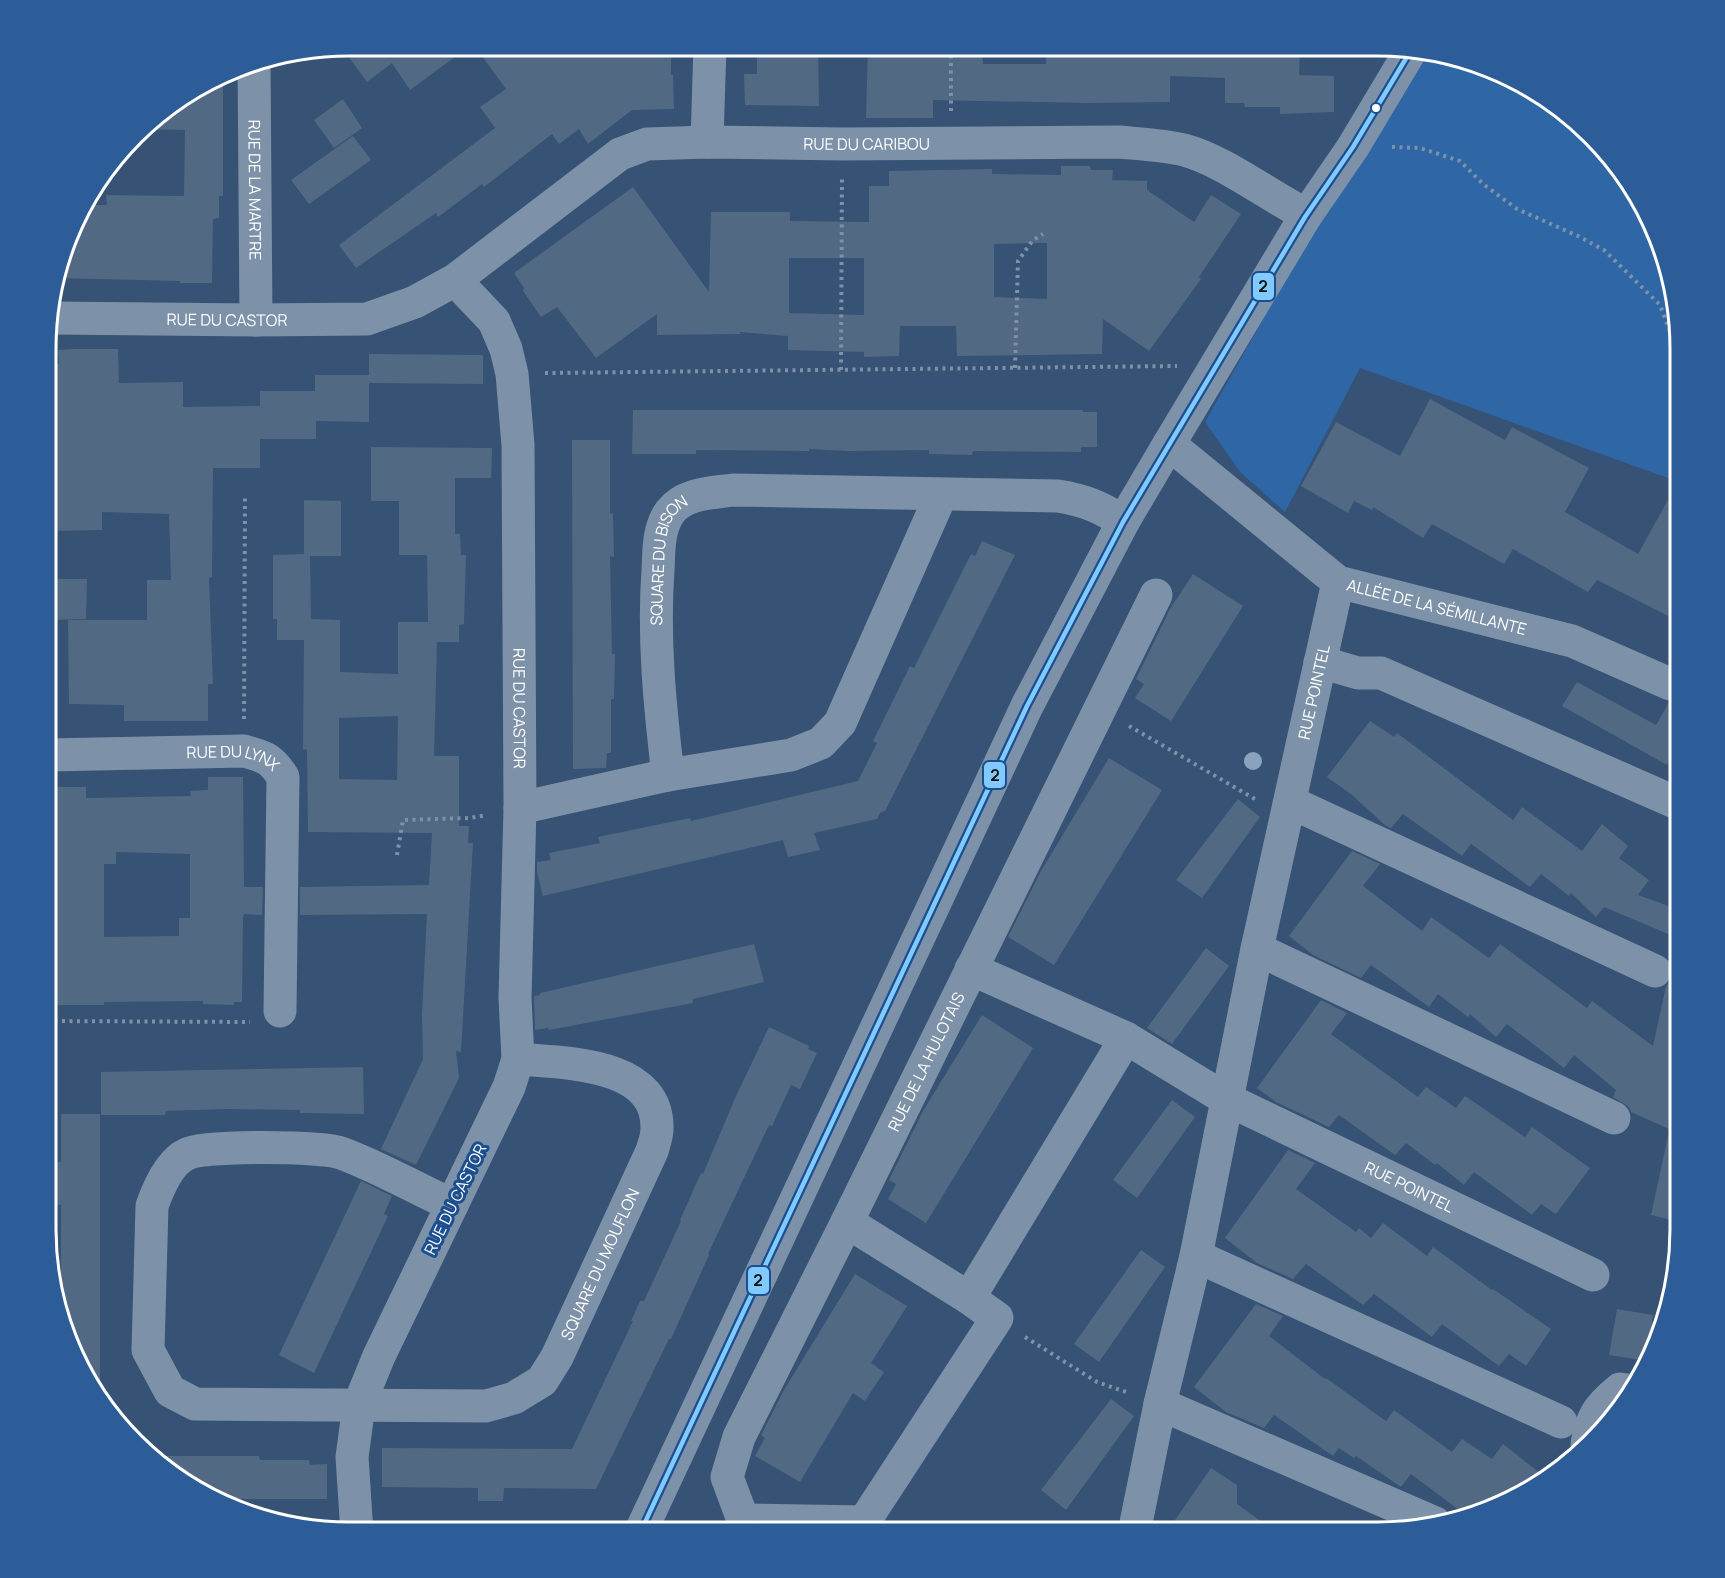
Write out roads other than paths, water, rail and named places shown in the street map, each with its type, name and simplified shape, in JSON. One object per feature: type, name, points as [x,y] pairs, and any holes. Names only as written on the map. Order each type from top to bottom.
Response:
[{"type":"street","points":[[707,142],[710,56]]},
{"type":"street","points":[[645,1522],[1027,706],[1123,522],[1305,217],[1353,147],[1407,57]]},
{"type":"street","name":"RUE DE LA MARTRE","points":[[254,71],[256,320]]},
{"type":"street","name":"RUE DU CARIBOU","points":[[455,280],[620,154],[647,144],[1119,142],[1184,150],[1208,159],[1294,208],[1305,217]]},
{"type":"street","name":"RUE DU CASTOR","points":[[57,318],[367,319],[415,302],[455,280],[494,321],[506,349],[512,374],[519,445],[520,808],[515,998],[518,1059],[509,1087],[379,1356],[359,1405],[352,1457],[356,1522]]},
{"type":"street","name":"ALLÉE DE LA SÉMILLANTE","points":[[1169,444],[1338,582],[1572,641],[1670,684]]},
{"type":"street","name":"SQUARE DU BISON","points":[[668,775],[657,687],[656,600],[660,533],[670,511],[690,497],[733,490],[1058,496],[1082,500],[1107,510],[1123,522]]},
{"type":"street","points":[[520,808],[668,775],[791,755],[821,743],[840,723],[941,495]]},
{"type":"street","name":"RUE POINTEL","points":[[1136,1522],[1160,1404],[1196,1256],[1257,949],[1338,582]]},
{"type":"street","name":"RUE DE LA HULOTAIS","points":[[742,1522],[727,1477],[739,1437],[848,1222],[1156,595]]},
{"type":"street","points":[[1320,662],[1358,673],[1381,673],[1670,800]]},
{"type":"street","name":"RUE DU LYNX","points":[[56,755],[244,751],[274,763],[283,777],[280,1011]]},
{"type":"street","points":[[1290,802],[1654,971]]},
{"type":"street","points":[[1257,949],[1614,1118]]},
{"type":"street","points":[[971,969],[1126,1038],[1226,1099]]},
{"type":"street","points":[[969,1298],[1126,1038]]},
{"type":"street","name":"SQUARE DU MOUFLON","points":[[452,1205],[339,1152],[313,1148],[206,1149],[186,1154],[170,1169],[160,1185],[152,1206],[148,1350],[170,1391],[195,1404],[486,1406],[514,1398],[542,1381],[557,1357],[627,1206],[652,1151],[658,1129],[654,1105],[640,1089],[608,1070],[518,1059]]},
{"type":"street","name":"RUE POINTEL","points":[[1226,1099],[1593,1275]]},
{"type":"street","points":[[848,1222],[997,1318],[864,1522]]},
{"type":"street","points":[[1196,1256],[1561,1422]]},
{"type":"street","points":[[1589,1431],[1602,1404],[1622,1389]]},
{"type":"street","points":[[1160,1404],[1424,1518]]}]
